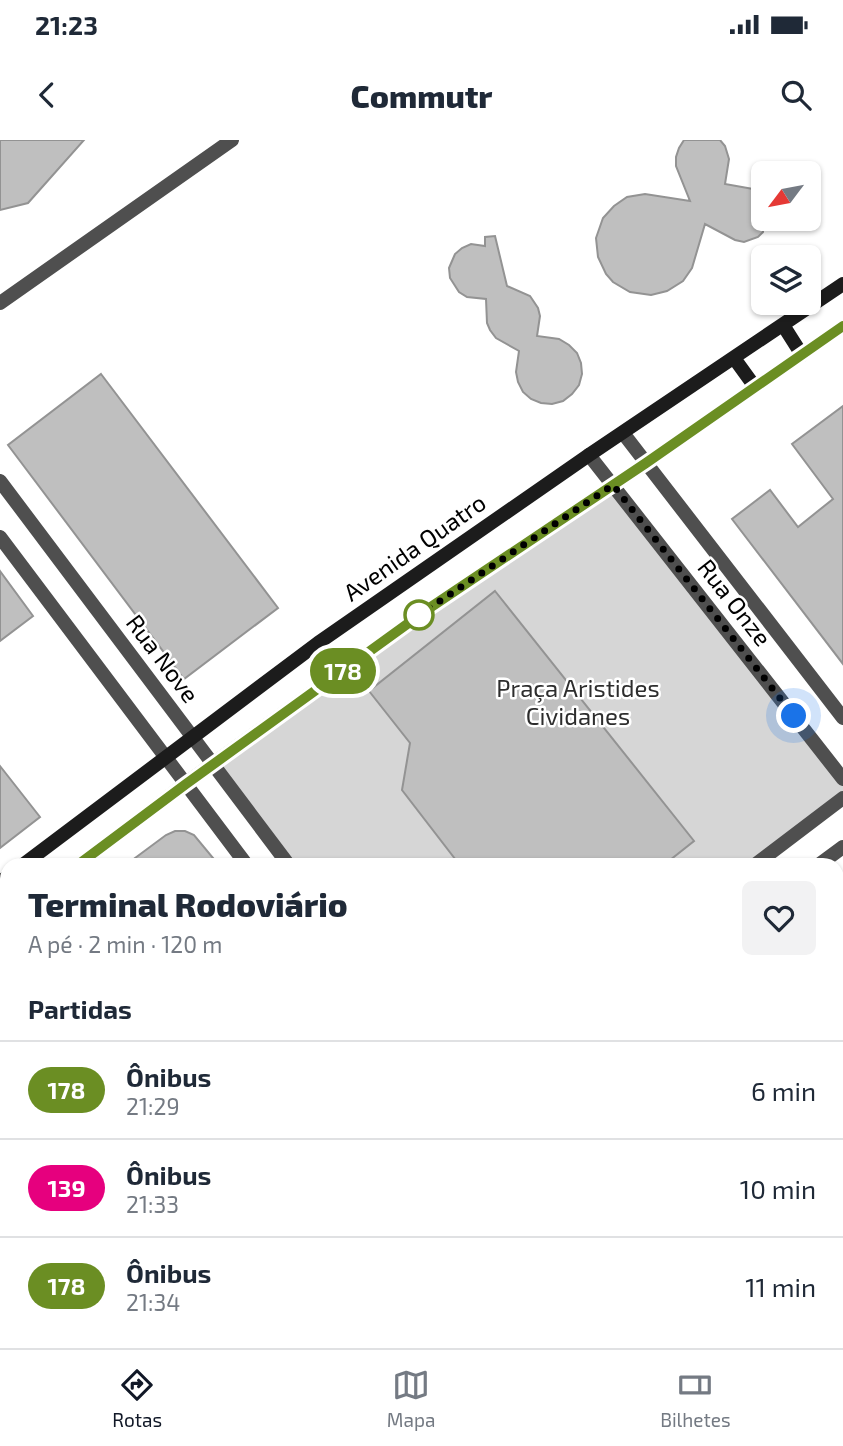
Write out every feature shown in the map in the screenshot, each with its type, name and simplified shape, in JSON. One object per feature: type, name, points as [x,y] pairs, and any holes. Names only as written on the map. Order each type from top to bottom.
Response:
[{"type":"main road","name":"Avenida Quatro","points":[[32,858],[318,643],[589,455],[843,284]]},
{"type":"main road","points":[[783,325],[802,355]]},
{"type":"main road","points":[[87,858],[428,609],[646,463],[843,326]]},
{"type":"main road","points":[[734,358],[755,387]]},
{"type":"street","points":[[0,303],[232,140]]},
{"type":"street","name":"Rua Onze","points":[[623,433],[843,718]]},
{"type":"street","name":"Rua Onze","points":[[589,455],[843,779]]},
{"type":"street","name":"Rua Nove","points":[[0,481],[283,858]]},
{"type":"street","points":[[0,537],[242,858]]},
{"type":"street","points":[[764,858],[843,798]]},
{"type":"street","points":[[828,858],[843,847]]},
{"type":"green space","name":"Praça Aristides Cividanes","points":[[613,485],[843,779],[843,798],[764,858],[283,858],[213,765]]},
{"type":"building","points":[[0,140],[84,140],[28,203],[0,210]]},
{"type":"building","points":[[684,140],[720,140],[729,159],[725,184],[751,189],[751,231],[763,232],[744,242],[705,224],[692,268],[683,281],[667,291],[651,295],[630,292],[613,282],[606,274],[598,257],[596,238],[603,218],[627,197],[645,194],[690,201],[676,166],[679,148]]},
{"type":"building","points":[[495,236],[507,286],[530,296],[538,308],[540,316],[537,336],[559,339],[577,353],[582,374],[579,385],[563,401],[541,403],[523,392],[516,372],[519,351],[496,338],[490,330],[486,299],[467,297],[459,292],[450,278],[449,268],[455,254],[471,244],[485,246],[485,237]]},
{"type":"building","points":[[101,374],[278,608],[184,679],[8,445]]},
{"type":"building","points":[[843,406],[843,664],[732,519],[770,490],[798,527],[833,499],[792,444]]},
{"type":"building","points":[[0,571],[33,616],[0,641]]},
{"type":"building","points":[[495,591],[694,841],[673,858],[454,858],[402,790],[410,743],[369,691]]},
{"type":"building","points":[[0,766],[40,817],[0,848]]},
{"type":"building","points":[[185,831],[194,835],[213,858],[135,858],[166,835]]},
{"type":"bus line","name":"178","points":[[87,858],[428,609],[646,463],[843,326]]},
{"type":"route","points":[[419,615],[613,485],[794,716]]}]
